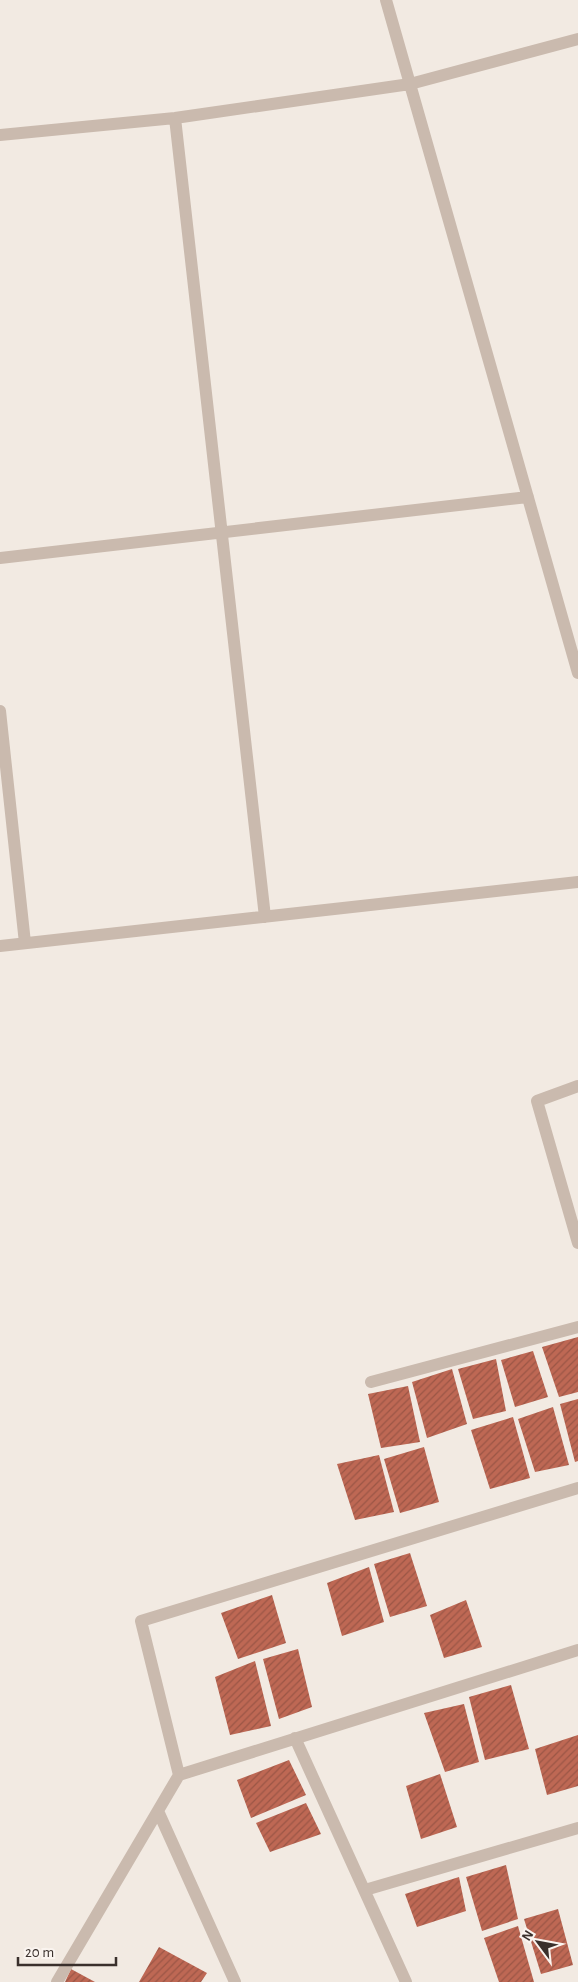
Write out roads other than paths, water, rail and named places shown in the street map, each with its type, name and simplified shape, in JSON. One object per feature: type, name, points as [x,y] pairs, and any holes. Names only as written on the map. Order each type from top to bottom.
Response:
[{"type":"street","points":[[386,0],[578,674]]},
{"type":"street","points":[[0,136],[175,118],[410,84],[578,39]]},
{"type":"street","points":[[175,118],[265,917]]},
{"type":"street","points":[[0,558],[528,496]]},
{"type":"street","points":[[0,711],[25,943]]},
{"type":"street","points":[[0,946],[578,882]]},
{"type":"street","points":[[578,1086],[537,1101],[578,1243]]},
{"type":"street","points":[[371,1382],[578,1328]]},
{"type":"street","points":[[179,1775],[140,1621],[578,1488]]},
{"type":"street","points":[[57,1982],[179,1775],[578,1650]]},
{"type":"street","points":[[295,1738],[406,1982]]},
{"type":"street","points":[[158,1811],[233,1981]]},
{"type":"street","points":[[365,1890],[578,1828]]}]
